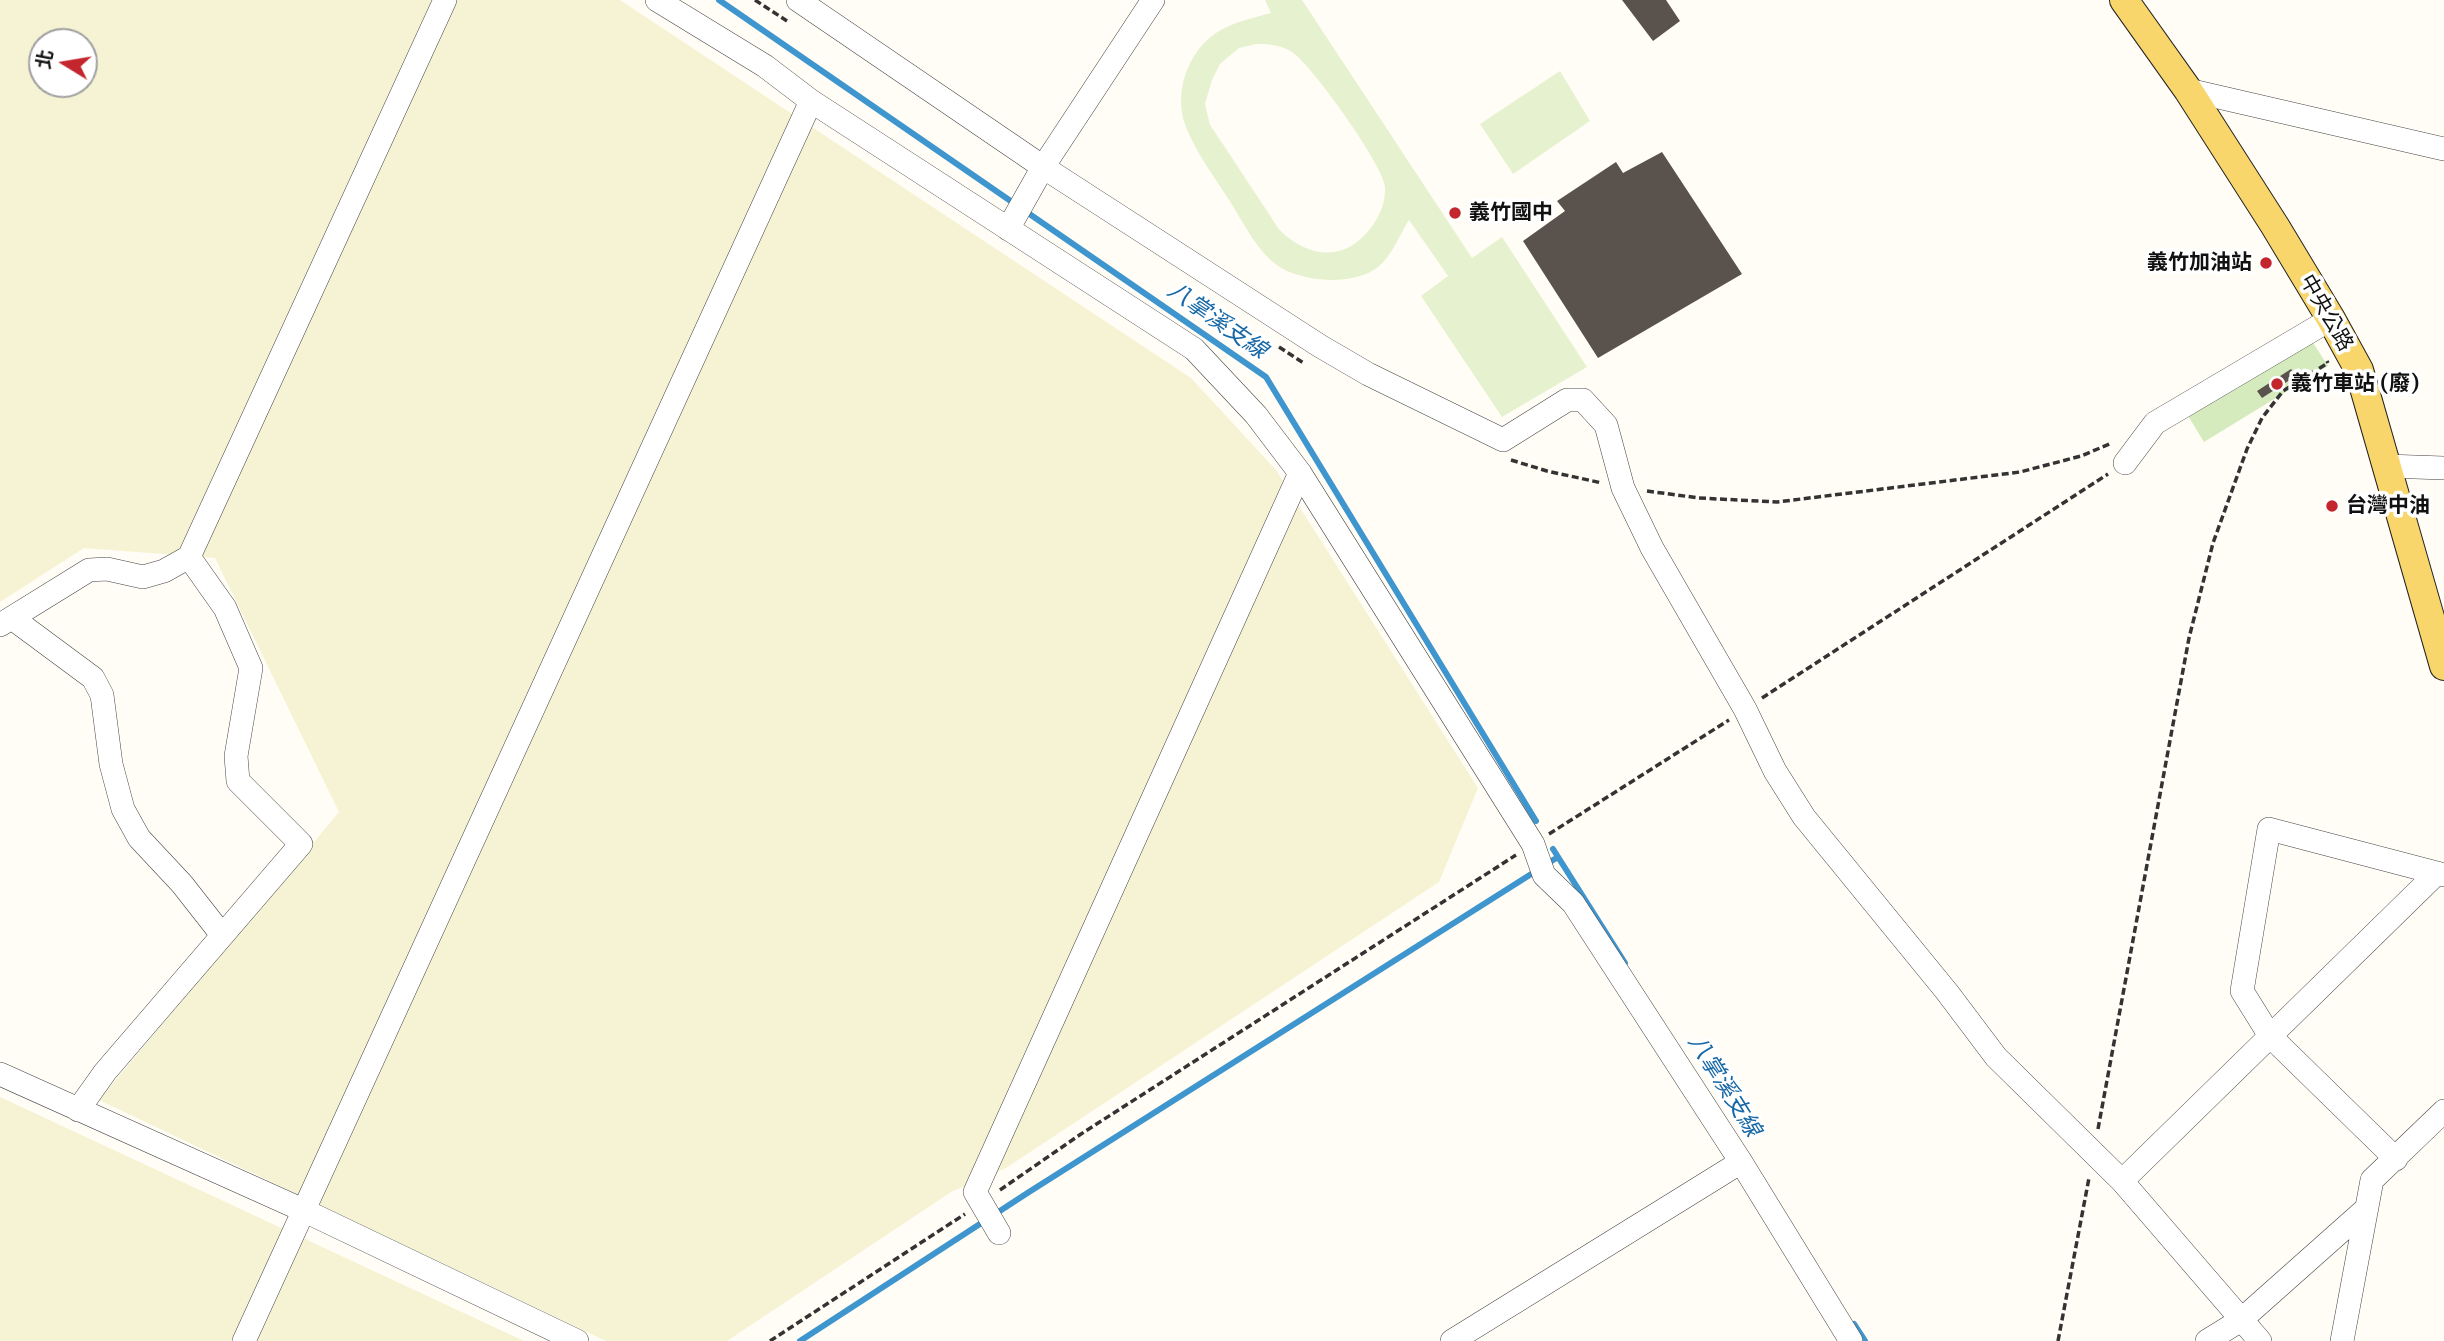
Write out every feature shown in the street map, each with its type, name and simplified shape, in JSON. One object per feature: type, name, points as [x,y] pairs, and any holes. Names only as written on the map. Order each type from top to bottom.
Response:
[{"type":"main road","name":"中央公路","points":[[2123,0],[2188,90],[2320,325],[2359,370],[2444,666]]},
{"type":"street","points":[[222,935],[182,884],[139,838],[123,809],[111,764],[102,695],[93,678],[6,622],[89,570],[107,569],[143,577],[164,571],[189,557],[445,0]]},
{"type":"street","points":[[657,0],[765,66],[811,101],[1011,223],[1194,349],[1256,415],[1300,472],[1535,848],[1544,875],[1573,903],[1741,1161],[1852,1341]]},
{"type":"street","points":[[798,0],[1043,167],[1320,346],[1368,374],[1503,440],[1566,400],[1583,400],[1606,425],[1629,502],[1652,548],[1745,709],[1775,771],[1804,817],[1947,992],[1996,1057],[2122,1181],[2260,1341]]},
{"type":"street","points":[[1011,223],[1043,167],[1153,0]]},
{"type":"street","points":[[2188,90],[2444,149]]},
{"type":"street","points":[[244,1341],[811,101]]},
{"type":"street","points":[[2125,463],[2155,423],[2320,325]]},
{"type":"street","points":[[2386,466],[2444,468]]},
{"type":"street","points":[[989,1218],[975,1192],[1300,472]]},
{"type":"street","points":[[78,1110],[105,1072],[301,845],[238,781],[236,756],[251,668],[225,608],[189,557]]},
{"type":"street","points":[[2396,1159],[2270,1035],[2242,991],[2269,829],[2440,874]]},
{"type":"street","points":[[2122,1181],[2270,1035],[2440,874]]},
{"type":"street","points":[[0,1074],[305,1211],[577,1341]]},
{"type":"street","points":[[2342,1341],[2372,1180],[2444,1111]]},
{"type":"street","points":[[1452,1341],[1741,1161]]},
{"type":"street","points":[[2207,1341],[2241,1320],[2367,1208]]},
{"type":"path","points":[[2059,1341],[2189,638],[2213,542],[2247,449],[2262,418],[2283,391],[2328,363],[2320,325]]},
{"type":"path","points":[[770,1341],[989,1218],[1093,1126],[1535,848],[2125,463]]},
{"type":"shaded area","points":[[0,0],[620,0],[1191,378],[1276,470],[1478,788],[1439,882],[1006,1168],[951,1192],[727,1341],[606,1341],[99,1100],[339,812],[215,558],[84,548],[0,602]]},
{"type":"shaded area","points":[[0,1097],[524,1341],[0,1341]]},
{"type":"green space","points":[[1265,0],[1302,0],[1472,258],[1502,237],[1587,367],[1502,417],[1421,296],[1448,276],[1409,220],[1382,264],[1368,273],[1348,279],[1304,277],[1285,270],[1267,257],[1195,146],[1182,115],[1181,101],[1190,63],[1206,41],[1229,26],[1271,13]],"holes":[[[1256,44],[1284,48],[1301,60],[1345,116],[1381,176],[1385,187],[1381,211],[1368,231],[1348,248],[1320,252],[1302,246],[1285,235],[1210,125],[1205,104],[1220,64],[1239,48]]]},
{"type":"green space","points":[[1560,71],[1590,121],[1513,174],[1480,124]]},
{"type":"green space","points":[[2310,338],[2328,366],[2204,442],[2187,414]]},
{"type":"building","points":[[1622,0],[1666,0],[1680,21],[1653,41]]},
{"type":"building","points":[[1662,152],[1742,274],[1598,358],[1523,241],[1565,211],[1557,201],[1616,162],[1623,173]]},
{"type":"building","name":"義竹車站 (廢)","points":[[2291,369],[2296,376],[2262,398],[2257,391]]},
{"type":"waterway","name":"八掌溪支線","points":[[719,0],[1266,377],[1536,821]]},
{"type":"waterway","name":"八掌溪支線","points":[[1553,849],[1625,963]]},
{"type":"waterway","points":[[1545,865],[1558,857]]},
{"type":"waterway","points":[[800,1341],[1029,1192],[1536,871]]},
{"type":"waterway","name":"八掌溪支線","points":[[1854,1324],[1865,1341]]},
{"type":"place","name":"義竹國中","points":[[1455,213]]},
{"type":"place","name":"義竹加油站","points":[[2266,263]]},
{"type":"place","name":"義竹車站 (廢)","points":[[2277,384]]},
{"type":"place","name":"台灣中油","points":[[2332,506]]}]
